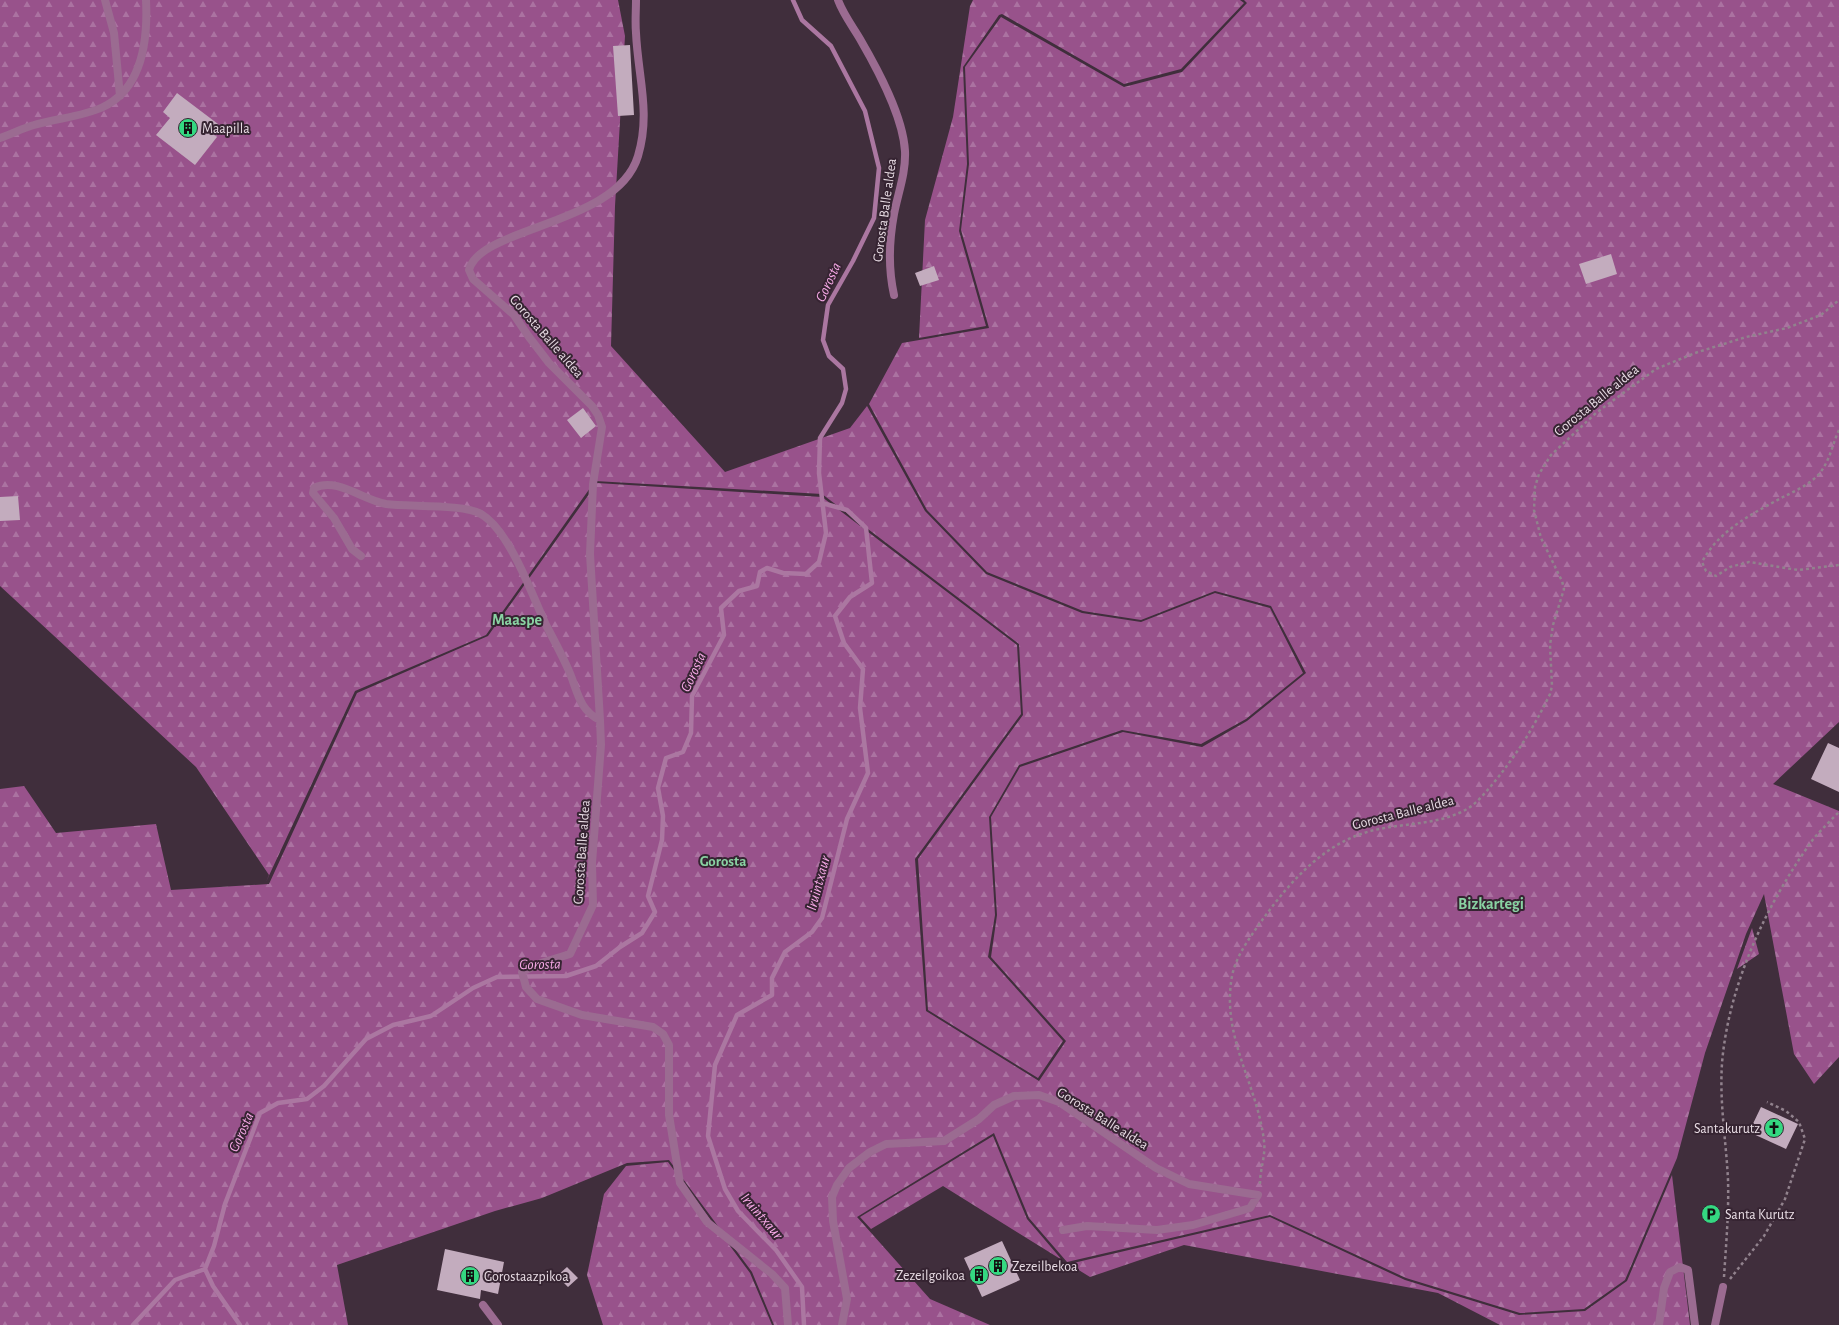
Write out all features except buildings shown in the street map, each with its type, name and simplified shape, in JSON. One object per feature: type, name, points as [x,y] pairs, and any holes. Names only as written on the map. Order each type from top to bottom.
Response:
[{"type":"street","points":[[104,0],[114,33],[120,96]]},
{"type":"street","points":[[0,138],[33,125],[103,107],[120,96],[131,85],[141,58],[145,36],[146,0]]},
{"type":"street","name":"Gorosta Balle aldea","points":[[636,0],[636,33],[645,110],[644,134],[631,172],[621,184],[607,195],[578,212],[494,244],[475,259],[469,270],[473,278],[514,315],[549,363],[592,406],[598,415],[602,427],[593,484],[590,554],[601,744],[592,863],[593,905],[570,954],[540,962],[522,972],[526,987],[537,999],[582,1015],[653,1027],[663,1034],[669,1045],[669,1115],[680,1183],[707,1222],[772,1274],[785,1288],[788,1325]]},
{"type":"street","name":"Gorosta Balle aldea","points":[[838,0],[862,42],[882,83],[895,111],[904,141],[905,168],[894,215],[889,250],[889,275],[894,295]]},
{"type":"street","points":[[361,556],[352,549],[334,518],[313,493],[314,488],[320,486],[335,486],[379,502],[404,506],[470,509],[481,514],[491,522],[502,536],[522,572],[571,674],[581,702],[589,715],[600,720]]},
{"type":"street","name":"Gorosta Balle aldea","points":[[842,1325],[847,1299],[833,1221],[832,1198],[837,1185],[849,1168],[870,1152],[886,1144],[944,1141],[979,1119],[994,1105],[1014,1096],[1039,1095],[1059,1102],[1156,1168],[1189,1184],[1258,1195]]},
{"type":"street","points":[[1064,1230],[1087,1226],[1157,1230],[1193,1225],[1250,1208],[1258,1195]]},
{"type":"street","points":[[1659,1325],[1664,1288],[1670,1272],[1680,1267],[1688,1270],[1695,1325]]},
{"type":"street","points":[[1714,1325],[1723,1287]]},
{"type":"street","points":[[483,1305],[498,1325]]},
{"type":"path","name":"Gorosta Balle aldea","points":[[1258,1195],[1260,1170],[1264,1156],[1264,1141],[1259,1118],[1234,1040],[1232,1019],[1232,975],[1237,960],[1248,940],[1286,889],[1325,853],[1363,833],[1384,827],[1427,822],[1450,816],[1468,808],[1481,797],[1523,746],[1550,694],[1552,686],[1550,645],[1553,625],[1564,589],[1562,581],[1541,538],[1534,510],[1535,487],[1539,474],[1551,455],[1596,413],[1656,369],[1717,346],[1746,337],[1787,328],[1821,315],[1839,300]]},
{"type":"path","points":[[1839,430],[1829,458],[1810,483],[1742,521],[1723,535],[1714,544],[1702,562],[1706,571],[1710,575],[1716,576],[1730,567],[1749,562],[1798,570],[1839,565]]},
{"type":"path","points":[[1723,1287],[1728,1181],[1722,1098],[1723,1054],[1728,1023],[1737,988],[1750,954],[1773,904],[1815,837],[1839,812]]},
{"type":"path","points":[[1723,1287],[1764,1236],[1786,1198],[1805,1139],[1799,1122],[1786,1110],[1767,1102]]},
{"type":"green space","points":[[0,0],[618,0],[625,36],[615,206],[611,346],[725,472],[850,428],[867,406],[925,511],[986,574],[1082,613],[1141,622],[1215,593],[1270,608],[1303,673],[1246,719],[1201,744],[1122,730],[1019,765],[989,817],[995,915],[988,957],[1063,1041],[1038,1078],[928,1010],[918,859],[1023,715],[1019,644],[822,494],[595,481],[486,635],[355,691],[266,882],[269,875],[196,767],[0,586]]},
{"type":"green space","points":[[973,0],[1240,0],[1244,3],[1181,69],[1124,84],[1002,14],[999,15],[963,67],[967,164],[959,231],[986,326],[919,338],[925,220],[953,117],[970,6]]},
{"type":"green space","points":[[1244,0],[1839,0],[1839,722],[1773,784],[1839,811],[1839,1057],[1814,1084],[1794,1054],[1764,894],[1746,934],[1705,1053],[1677,1158],[1625,1280],[1584,1309],[1520,1313],[1406,1278],[1270,1215],[1067,1262],[1029,1218],[994,1133],[857,1217],[930,1299],[990,1325],[774,1325],[752,1272],[669,1160],[627,1163],[542,1198],[495,1211],[337,1265],[348,1325],[0,1325],[0,789],[24,786],[56,833],[156,824],[171,890],[269,884],[357,693],[488,636],[597,483],[822,497],[1017,645],[1021,714],[915,859],[926,1011],[1039,1081],[1066,1041],[991,957],[997,915],[991,817],[1020,767],[1123,732],[1202,747],[1247,721],[1306,673],[1271,606],[1215,591],[1141,620],[1083,611],[987,572],[927,510],[869,404],[902,343],[989,328],[961,230],[969,164],[965,67],[1001,17],[1124,87],[1182,72],[1247,3]]},
{"type":"green space","points":[[1752,928],[1759,954],[1737,969]]},
{"type":"green space","points":[[993,1136],[1027,1219],[1062,1260],[943,1186],[871,1229],[860,1217]]},
{"type":"green space","points":[[668,1162],[750,1273],[772,1325],[603,1325],[587,1275],[604,1194],[626,1166]]},
{"type":"green space","points":[[1672,1175],[1690,1325],[1500,1325],[1438,1293],[1184,1245],[1090,1277],[1069,1264],[1270,1217],[1405,1280],[1519,1315],[1585,1311],[1627,1281]]},
{"type":"waterway","name":"Gorosta","points":[[205,1269],[214,1246],[225,1204],[260,1113],[278,1103],[307,1099],[324,1086],[366,1039],[393,1025],[431,1016],[473,988],[497,977],[566,976],[596,966],[620,947],[642,933],[655,912],[648,896],[662,840],[663,816],[658,788],[666,758],[683,752],[691,733],[692,696],[724,635],[721,608],[739,591],[757,586],[760,572],[767,568],[783,573],[806,574],[819,562],[826,533],[819,473],[820,438],[842,403],[846,389],[843,369],[829,356],[823,340],[828,305],[853,261],[874,218],[879,168],[865,111],[831,46],[802,20],[793,0]]},
{"type":"waterway","name":"Iruintxaur","points":[[804,1325],[802,1287],[776,1250],[738,1211],[725,1189],[708,1136],[715,1065],[737,1015],[772,995],[772,978],[785,952],[812,932],[822,918],[847,819],[868,773],[860,708],[863,669],[844,643],[835,616],[850,597],[872,583],[866,528],[847,510],[822,503]]},
{"type":"waterway","points":[[205,1269],[213,1286],[240,1325]]},
{"type":"waterway","points":[[133,1325],[175,1280],[205,1269]]},
{"type":"place","name":"Maapilla","points":[[188,128]]},
{"type":"place","name":"Santakurutz","points":[[1774,1128]]},
{"type":"place","name":"Santa Kurutz","points":[[1711,1214]]},
{"type":"place","name":"Zezeilbekoa","points":[[998,1266]]},
{"type":"place","name":"Zezeilgoikoa","points":[[979,1275]]},
{"type":"place","name":"Gorostaazpikoa","points":[[470,1276]]},
{"type":"district","name":"Maaspe","points":[[517,619]]},
{"type":"district","name":"Gorosta","points":[[723,861]]},
{"type":"district","name":"Bizkartegi","points":[[1491,903]]}]
